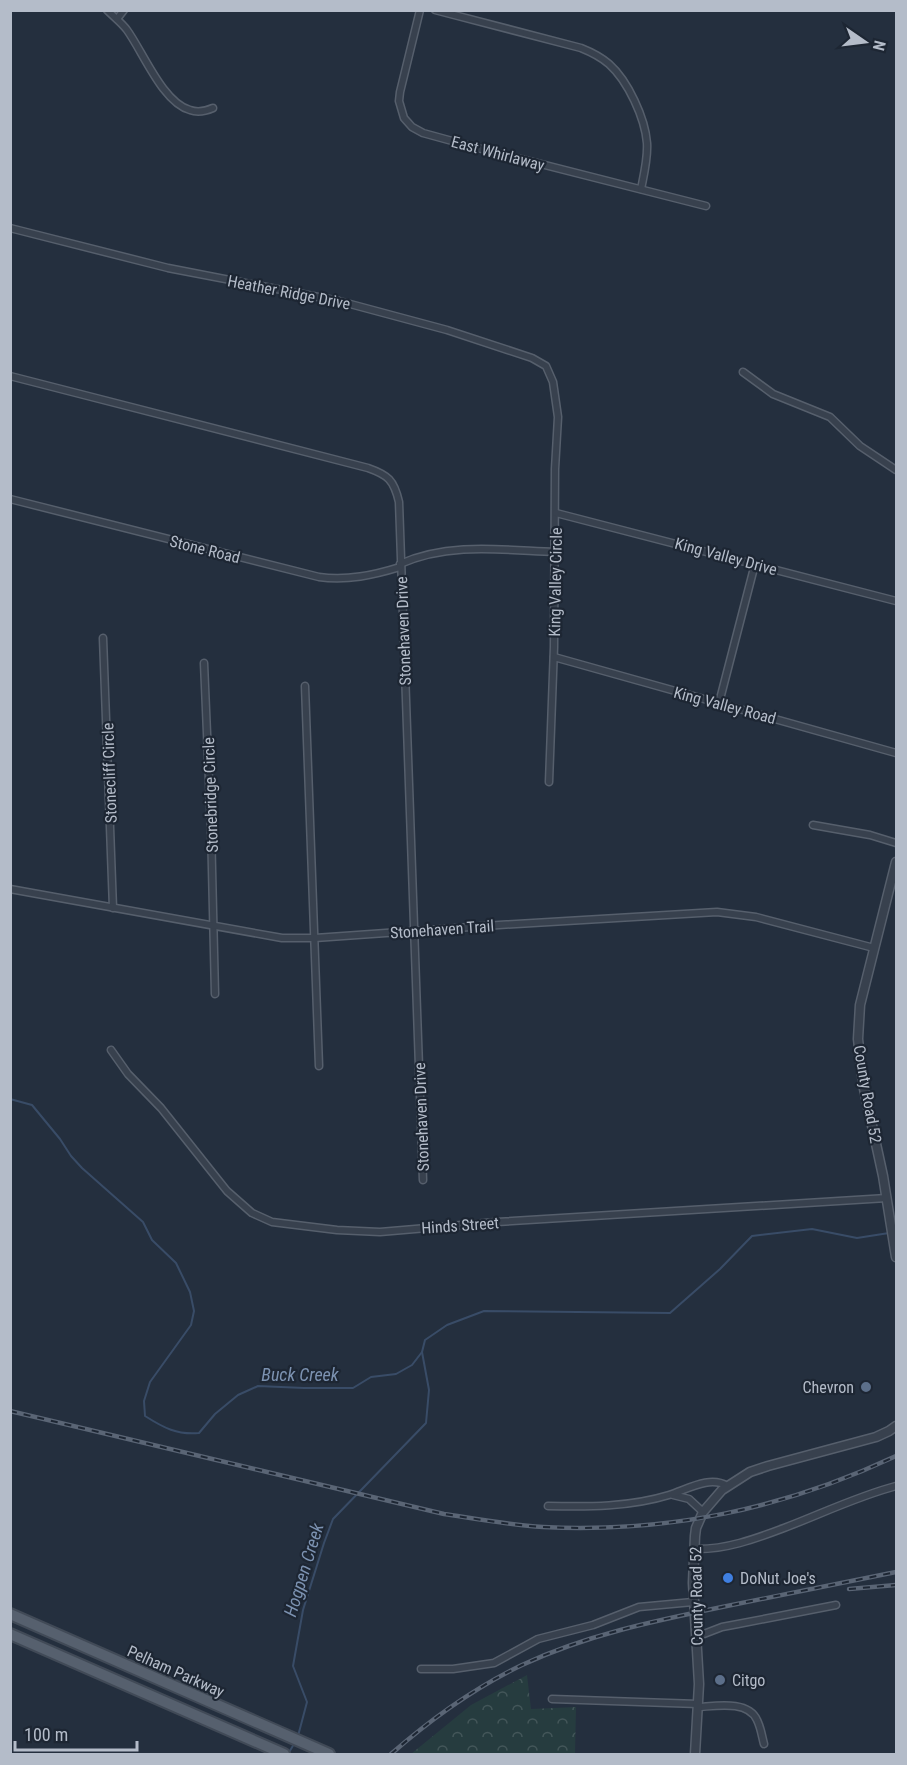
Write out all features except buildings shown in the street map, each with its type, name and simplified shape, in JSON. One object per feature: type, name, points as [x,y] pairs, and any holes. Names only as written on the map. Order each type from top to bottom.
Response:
[{"type":"main road","name":"Pelham Parkway","points":[[10,1614],[329,1755]]},
{"type":"main road","points":[[13,1635],[24,1620]]},
{"type":"main road","name":"Pelham Parkway","points":[[13,1635],[285,1755]]},
{"type":"main road","points":[[119,1682],[124,1664]]},
{"type":"street","points":[[107,10],[127,30],[154,74],[178,104],[196,112],[213,108]]},
{"type":"street","points":[[117,19],[124,10]]},
{"type":"street","points":[[435,10],[581,48],[609,64],[622,79],[645,128],[647,151],[641,189]]},
{"type":"street","name":"East Whirlaway","points":[[417,11],[399,92],[401,111],[412,127],[423,133],[474,147],[706,206]]},
{"type":"street","name":"Heather Ridge Drive","points":[[10,228],[168,268],[339,301],[447,330],[540,362],[550,373],[553,382]]},
{"type":"street","points":[[743,372],[773,394],[830,417],[860,446],[897,470]]},
{"type":"street","name":"Stonehaven Drive","points":[[10,376],[368,468],[383,474],[392,482],[399,502],[423,1180]]},
{"type":"street","name":"King Valley Circle","points":[[549,782],[554,657],[555,469],[558,417],[553,382]]},
{"type":"street","name":"Stone Road","points":[[10,499],[319,577],[361,577],[379,574],[430,554],[468,548],[555,552]]},
{"type":"street","name":"King Valley Drive","points":[[556,513],[897,601]]},
{"type":"street","points":[[719,703],[755,564]]},
{"type":"street","name":"Stonecliff Circle","points":[[103,638],[113,908]]},
{"type":"street","name":"King Valley Road","points":[[554,657],[897,753]]},
{"type":"street","name":"Stonebridge Circle","points":[[204,663],[215,994]]},
{"type":"street","points":[[305,686],[319,1066]]},
{"type":"street","points":[[813,825],[870,835],[897,843]]},
{"type":"street","name":"County Road 52","points":[[897,862],[860,1005],[858,1039],[863,1084],[897,1257]]},
{"type":"street","name":"Stonehaven Trail","points":[[10,889],[282,938],[315,938],[717,912],[756,917],[874,948]]},
{"type":"street","name":"Hinds Street","points":[[111,1050],[128,1074],[161,1108],[227,1191],[252,1213],[272,1222],[337,1230],[380,1232],[887,1198]]},
{"type":"street","name":"County Road 52","points":[[695,1755],[699,1684],[693,1602],[694,1549],[696,1528],[704,1512],[727,1486],[743,1476],[759,1469],[876,1437],[897,1426]]},
{"type":"street","points":[[548,1506],[603,1507],[669,1496],[711,1482],[727,1486]]},
{"type":"street","points":[[694,1549],[719,1548],[753,1539],[897,1486]]},
{"type":"street","points":[[669,1496],[689,1499],[704,1512]]},
{"type":"street","points":[[421,1669],[453,1669],[494,1663],[538,1639],[593,1624],[631,1610],[693,1602]]},
{"type":"street","points":[[696,1637],[738,1623],[836,1605]]},
{"type":"street","points":[[552,1699],[730,1706],[747,1710],[758,1720],[764,1744]]},
{"type":"green space","points":[[527,1675],[531,1709],[576,1707],[575,1754],[411,1754],[471,1705]]},
{"type":"waterway","name":"Buck Creek","points":[[10,1099],[32,1105],[71,1156],[143,1222],[152,1240],[176,1263],[190,1292],[194,1311],[191,1325],[150,1382],[144,1401],[145,1416],[177,1432],[199,1433],[215,1414],[238,1395],[258,1386],[353,1388],[371,1377],[396,1374],[412,1365],[422,1352],[425,1340],[447,1325],[484,1311],[670,1313],[720,1269],[752,1236],[812,1229],[857,1238],[889,1233]]},
{"type":"waterway","name":"Hogpen Creek","points":[[298,1736],[307,1702],[293,1666],[303,1610],[324,1543],[333,1519],[426,1423],[429,1390],[422,1352]]},
{"type":"waterway","name":"Hogpen Creek","points":[[288,1754],[294,1744]]},
{"type":"railway","points":[[10,1411],[444,1514],[543,1527],[635,1526],[724,1514],[811,1490],[854,1475],[896,1456]]},
{"type":"railway","points":[[391,1754],[470,1694],[546,1654],[595,1637],[671,1618],[896,1572]]},
{"type":"railway","points":[[849,1589],[896,1585]]},
{"type":"place","name":"Chevron","points":[[866,1387]]},
{"type":"place","name":"DoNut Joe's","points":[[728,1578]]},
{"type":"place","name":"Citgo","points":[[720,1680]]}]
